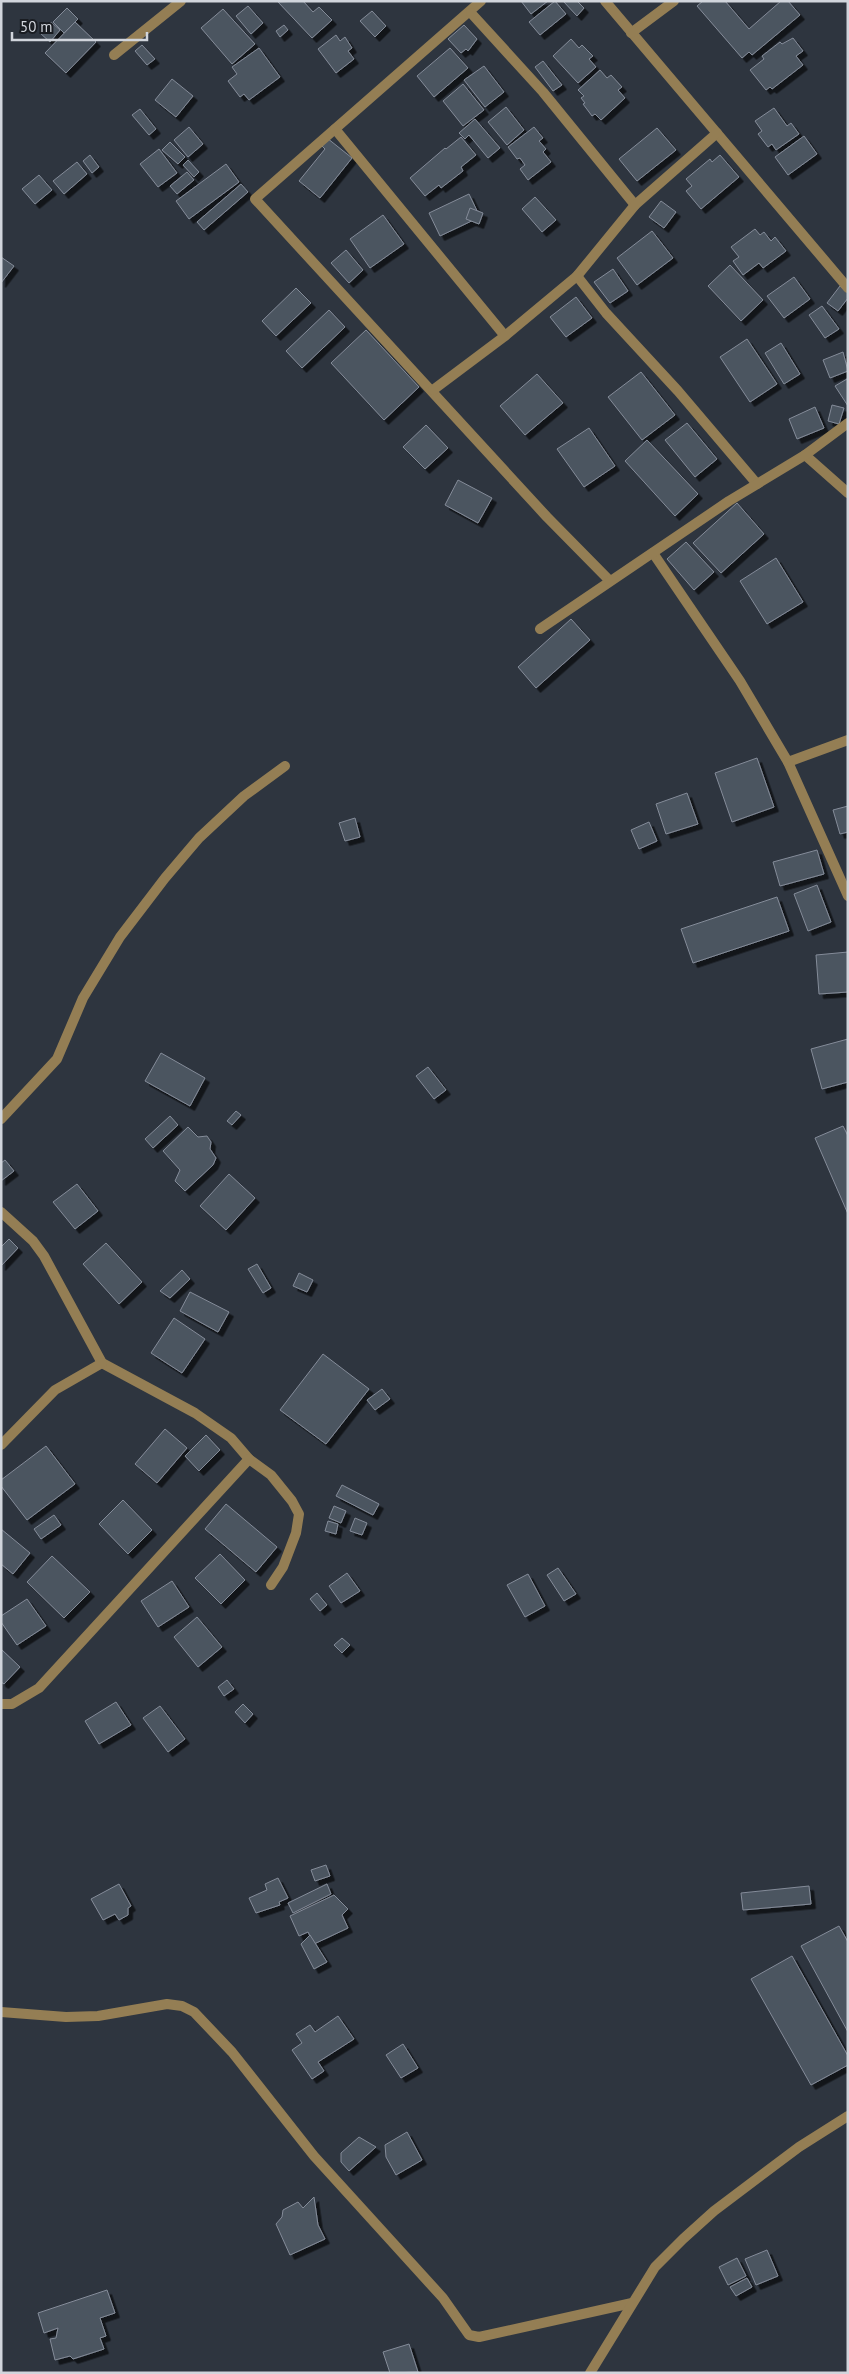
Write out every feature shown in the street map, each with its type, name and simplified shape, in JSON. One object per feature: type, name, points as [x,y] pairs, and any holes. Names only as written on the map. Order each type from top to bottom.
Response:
[{"type":"street","points":[[114,55],[181,1]]},
{"type":"street","points":[[482,1],[471,13],[256,199],[433,390],[547,517],[610,581]]},
{"type":"street","points":[[605,1],[848,288]]},
{"type":"street","points":[[632,33],[674,1]]},
{"type":"street","points":[[471,13],[543,92],[635,205]]},
{"type":"street","points":[[335,129],[504,336]]},
{"type":"street","points":[[433,390],[504,336],[577,276],[635,205],[717,133]]},
{"type":"street","points":[[577,276],[606,313],[678,391],[757,484]]},
{"type":"street","points":[[540,629],[757,484],[805,455],[848,423]]},
{"type":"street","points":[[805,455],[848,493]]},
{"type":"street","points":[[653,553],[740,681],[788,762],[848,896]]},
{"type":"street","points":[[788,762],[848,740]]},
{"type":"street","points":[[1,1118],[57,1059],[83,998],[120,937],[165,878],[199,838],[244,796],[284,766]]},
{"type":"street","points":[[1,1212],[33,1241],[44,1256],[102,1363],[195,1413],[231,1438],[249,1459],[271,1475],[292,1501],[299,1514],[296,1533],[283,1567],[271,1585]]},
{"type":"street","points":[[1,1445],[55,1390],[102,1363]]},
{"type":"street","points":[[1,1704],[12,1704],[39,1688],[249,1459]]},
{"type":"street","points":[[1,2012],[66,2017],[98,2016],[167,2004],[182,2006],[194,2012],[232,2052],[314,2156],[442,2298],[470,2335],[479,2337],[632,2303]]},
{"type":"street","points":[[590,2373],[655,2267],[702,2222],[799,2146],[848,2116]]},
{"type":"building","points":[[303,1],[313,12],[319,7],[332,20],[312,38],[278,2]]},
{"type":"building","points":[[521,1],[548,1],[531,14]]},
{"type":"building","points":[[555,1],[566,14],[540,35],[529,22]]},
{"type":"building","points":[[563,1],[577,1],[584,8],[577,16]]},
{"type":"building","points":[[703,1],[725,1],[749,29],[781,1],[788,1],[800,15],[752,55],[749,52],[742,58],[697,6]]},
{"type":"building","points":[[248,6],[263,23],[251,34],[236,16]]},
{"type":"building","points":[[67,8],[78,19],[64,33],[53,22]]},
{"type":"building","points":[[223,9],[255,44],[232,64],[201,28]]},
{"type":"building","points":[[372,11],[386,26],[375,37],[360,21]]},
{"type":"building","points":[[51,22],[60,30],[50,42],[40,33]]},
{"type":"building","points":[[75,22],[96,42],[66,73],[45,53]]},
{"type":"building","points":[[284,25],[288,30],[280,37],[276,31]]},
{"type":"building","points":[[464,25],[477,39],[468,51],[466,49],[461,53],[448,39]]},
{"type":"building","points":[[336,35],[340,41],[345,37],[352,48],[348,51],[354,59],[336,73],[318,49]]},
{"type":"building","points":[[793,38],[803,51],[796,56],[803,65],[772,89],[770,87],[766,90],[750,70],[764,59],[762,56],[780,42],[782,44]]},
{"type":"building","points":[[571,39],[579,48],[582,45],[593,56],[589,59],[596,67],[578,83],[553,56]]},
{"type":"building","points":[[142,45],[155,59],[147,65],[135,51]]},
{"type":"building","points":[[259,48],[280,77],[249,100],[244,94],[240,97],[228,81],[237,74],[232,67]]},
{"type":"building","points":[[450,48],[468,68],[434,97],[417,76]]},
{"type":"building","points":[[543,61],[562,85],[553,91],[535,67]]},
{"type":"building","points":[[484,66],[504,92],[485,107],[464,80]]},
{"type":"building","points":[[600,70],[607,78],[611,75],[622,87],[618,90],[625,98],[601,120],[595,114],[592,116],[583,104],[585,103],[581,98],[584,96],[578,90]]},
{"type":"building","points":[[172,79],[193,96],[176,117],[155,100]]},
{"type":"building","points":[[463,84],[484,110],[463,126],[443,101]]},
{"type":"building","points":[[506,107],[524,130],[507,145],[488,122]]},
{"type":"building","points":[[774,108],[787,126],[791,123],[799,134],[776,150],[772,144],[768,147],[758,134],[762,131],[755,121]]},
{"type":"building","points":[[140,109],[156,129],[149,135],[132,115]]},
{"type":"building","points":[[475,119],[500,148],[488,158],[469,135],[465,139],[459,133]]},
{"type":"building","points":[[189,127],[203,144],[188,157],[174,140]]},
{"type":"building","points":[[534,127],[543,138],[539,141],[546,149],[543,152],[551,162],[528,180],[520,169],[525,165],[520,158],[517,159],[508,147]]},
{"type":"building","points":[[657,128],[676,150],[637,181],[619,159]]},
{"type":"building","points":[[804,136],[817,154],[788,175],[775,157]]},
{"type":"building","points":[[461,137],[476,155],[461,167],[463,171],[441,188],[439,185],[425,196],[410,178]]},
{"type":"building","points":[[327,138],[352,158],[320,198],[299,181],[325,149],[321,145]]},
{"type":"building","points":[[170,142],[185,157],[178,164],[162,150]]},
{"type":"building","points":[[159,149],[177,173],[158,187],[140,164]]},
{"type":"building","points":[[90,155],[99,167],[92,173],[83,161]]},
{"type":"building","points":[[720,155],[739,177],[701,209],[686,191],[692,186],[686,179],[710,159],[712,162]]},
{"type":"building","points":[[188,160],[199,172],[194,177],[183,165]]},
{"type":"building","points":[[77,162],[87,174],[64,194],[53,181]]},
{"type":"building","points":[[226,164],[239,182],[189,219],[176,201]]},
{"type":"building","points":[[187,172],[194,180],[177,194],[170,186]]},
{"type":"building","points":[[39,175],[52,190],[35,204],[22,189]]},
{"type":"building","points":[[241,184],[248,192],[204,230],[197,222]]},
{"type":"building","points":[[469,194],[480,217],[440,236],[429,213]]},
{"type":"building","points":[[535,197],[556,220],[542,232],[522,209]]},
{"type":"building","points":[[661,201],[676,212],[664,228],[649,217]]},
{"type":"building","points":[[470,208],[483,213],[479,224],[466,219]]},
{"type":"building","points":[[383,215],[404,244],[370,268],[350,239]]},
{"type":"building","points":[[755,229],[760,235],[764,232],[771,241],[775,237],[786,251],[763,268],[759,263],[743,275],[733,261],[739,257],[731,247]]},
{"type":"building","points":[[652,231],[673,258],[637,285],[617,258]]},
{"type":"building","points":[[346,250],[363,270],[349,283],[331,263]]},
{"type":"building","points":[[1,257],[14,266],[1,283]]},
{"type":"building","points":[[730,265],[763,300],[741,321],[708,286]]},
{"type":"building","points":[[613,269],[628,291],[610,303],[594,282]]},
{"type":"building","points":[[794,277],[810,299],[784,318],[767,296]]},
{"type":"building","points":[[840,286],[848,292],[848,298],[838,311],[827,303]]},
{"type":"building","points":[[296,288],[311,303],[276,336],[262,321]]},
{"type":"building","points":[[576,297],[592,318],[566,337],[550,317]]},
{"type":"building","points":[[822,306],[839,329],[825,338],[809,315]]},
{"type":"building","points":[[329,310],[345,327],[302,368],[286,351]]},
{"type":"building","points":[[366,330],[419,387],[384,420],[331,363]]},
{"type":"building","points":[[747,339],[777,384],[750,402],[720,357]]},
{"type":"building","points":[[781,343],[800,374],[784,384],[765,353]]},
{"type":"building","points":[[843,352],[848,371],[830,378],[823,360]]},
{"type":"building","points":[[641,372],[675,415],[642,440],[608,397]]},
{"type":"building","points":[[537,374],[563,403],[525,435],[500,406]]},
{"type":"building","points":[[848,379],[848,406],[835,386]]},
{"type":"building","points":[[832,405],[844,408],[839,424],[828,421]]},
{"type":"building","points":[[815,407],[824,428],[797,439],[789,419]]},
{"type":"building","points":[[687,423],[717,459],[695,477],[665,440]]},
{"type":"building","points":[[426,425],[448,448],[425,469],[403,447]]},
{"type":"building","points":[[589,428],[615,466],[584,487],[557,449]]},
{"type":"building","points":[[647,440],[698,494],[675,516],[625,461]]},
{"type":"building","points":[[458,480],[492,498],[478,523],[445,505]]},
{"type":"building","points":[[737,503],[764,534],[721,573],[693,543]]},
{"type":"building","points":[[686,542],[714,572],[694,590],[667,559]]},
{"type":"building","points":[[776,558],[803,602],[767,624],[740,581]]},
{"type":"building","points":[[571,619],[590,640],[536,688],[518,667]]},
{"type":"building","points":[[757,758],[774,807],[732,822],[715,773]]},
{"type":"building","points":[[687,793],[698,824],[666,834],[656,804]]},
{"type":"building","points":[[848,806],[848,832],[840,834],[833,810]]},
{"type":"building","points":[[355,818],[360,837],[345,841],[339,823]]},
{"type":"building","points":[[649,822],[657,841],[639,849],[631,830]]},
{"type":"building","points":[[817,850],[824,874],[780,886],[773,862]]},
{"type":"building","points":[[817,885],[831,922],[808,931],[794,894]]},
{"type":"building","points":[[777,897],[789,931],[693,963],[681,929]]},
{"type":"building","points":[[848,952],[848,992],[819,994],[816,955]]},
{"type":"building","points":[[848,1039],[848,1082],[822,1089],[811,1049]]},
{"type":"building","points":[[161,1053],[205,1078],[190,1106],[145,1081]]},
{"type":"building","points":[[428,1067],[446,1090],[434,1099],[416,1076]]},
{"type":"building","points":[[236,1111],[241,1115],[232,1125],[227,1121]]},
{"type":"building","points":[[170,1116],[178,1125],[153,1148],[145,1139]]},
{"type":"building","points":[[843,1126],[848,1136],[848,1214],[815,1138]]},
{"type":"building","points":[[188,1127],[198,1137],[207,1136],[211,1142],[210,1149],[216,1158],[213,1165],[185,1191],[175,1181],[180,1170],[163,1151]]},
{"type":"building","points":[[5,1160],[14,1171],[1,1181],[1,1163]]},
{"type":"building","points":[[229,1174],[255,1198],[226,1230],[200,1206]]},
{"type":"building","points":[[77,1184],[98,1211],[75,1229],[53,1202]]},
{"type":"building","points":[[9,1239],[18,1248],[1,1266],[1,1247]]},
{"type":"building","points":[[106,1243],[142,1282],[119,1304],[83,1264]]},
{"type":"building","points":[[257,1264],[271,1288],[263,1293],[248,1269]]},
{"type":"building","points":[[182,1270],[190,1279],[170,1298],[160,1291]]},
{"type":"building","points":[[299,1273],[313,1280],[307,1292],[293,1286]]},
{"type":"building","points":[[190,1292],[229,1312],[218,1332],[180,1311]]},
{"type":"building","points":[[174,1318],[205,1339],[182,1373],[151,1353]]},
{"type":"building","points":[[323,1354],[369,1389],[326,1444],[280,1410]]},
{"type":"building","points":[[382,1389],[390,1399],[375,1410],[367,1400]]},
{"type":"building","points":[[165,1429],[187,1448],[157,1483],[135,1464]]},
{"type":"building","points":[[206,1435],[220,1450],[199,1471],[185,1456]]},
{"type":"building","points":[[46,1446],[75,1484],[27,1520],[1,1486],[1,1480]]},
{"type":"building","points":[[342,1485],[379,1504],[373,1515],[336,1496]]},
{"type":"building","points":[[123,1500],[152,1530],[128,1554],[99,1524]]},
{"type":"building","points":[[226,1504],[277,1547],[256,1572],[205,1529]]},
{"type":"building","points":[[334,1506],[346,1511],[341,1523],[329,1518]]},
{"type":"building","points":[[54,1515],[61,1525],[41,1539],[34,1529]]},
{"type":"building","points":[[355,1518],[367,1523],[362,1535],[350,1531]]},
{"type":"building","points":[[328,1521],[338,1524],[336,1534],[325,1531]]},
{"type":"building","points":[[1,1529],[30,1553],[13,1574],[1,1564]]},
{"type":"building","points":[[220,1554],[245,1580],[221,1604],[195,1578]]},
{"type":"building","points":[[52,1556],[90,1592],[64,1618],[27,1582]]},
{"type":"building","points":[[558,1568],[576,1594],[564,1601],[547,1575]]},
{"type":"building","points":[[347,1573],[360,1591],[341,1603],[329,1586]]},
{"type":"building","points":[[528,1574],[545,1606],[525,1617],[507,1585]]},
{"type":"building","points":[[172,1581],[189,1607],[158,1627],[141,1601]]},
{"type":"building","points":[[317,1593],[327,1605],[320,1611],[310,1599]]},
{"type":"building","points":[[27,1599],[46,1626],[17,1645],[1,1622],[1,1616]]},
{"type":"building","points":[[197,1617],[222,1647],[198,1667],[174,1637]]},
{"type":"building","points":[[342,1638],[350,1645],[342,1653],[334,1645]]},
{"type":"building","points":[[1,1649],[20,1667],[4,1684],[1,1682]]},
{"type":"building","points":[[227,1680],[234,1689],[224,1696],[218,1687]]},
{"type":"building","points":[[116,1702],[131,1725],[99,1744],[85,1721]]},
{"type":"building","points":[[243,1704],[253,1714],[245,1723],[235,1712]]},
{"type":"building","points":[[160,1706],[185,1739],[168,1752],[143,1718]]},
{"type":"building","points":[[326,1865],[330,1876],[315,1881],[311,1870]]},
{"type":"building","points":[[278,1878],[288,1898],[279,1902],[280,1905],[256,1913],[249,1898],[267,1890],[265,1884]]},
{"type":"building","points":[[119,1884],[131,1906],[128,1908],[128,1915],[119,1920],[115,1914],[103,1920],[91,1899]]},
{"type":"building","points":[[327,1884],[331,1894],[293,1913],[288,1903]]},
{"type":"building","points":[[809,1886],[811,1904],[743,1910],[741,1893]]},
{"type":"building","points":[[334,1895],[348,1909],[342,1915],[348,1928],[314,1944],[308,1932],[299,1936],[290,1916]]},
{"type":"building","points":[[839,1926],[848,1942],[848,2032],[801,1946]]},
{"type":"building","points":[[310,1935],[327,1962],[314,1969],[301,1944]]},
{"type":"building","points":[[792,1956],[848,2056],[848,2065],[811,2085],[751,1979]]},
{"type":"building","points":[[338,2016],[354,2039],[318,2062],[324,2071],[312,2079],[292,2050],[302,2043],[296,2034],[310,2025],[315,2032]]},
{"type":"building","points":[[403,2044],[418,2068],[401,2078],[386,2055]]},
{"type":"building","points":[[407,2132],[422,2160],[396,2175],[386,2157],[385,2145]]},
{"type":"building","points":[[359,2137],[376,2147],[349,2171],[341,2162],[341,2153]]},
{"type":"building","points":[[314,2197],[318,2225],[325,2239],[290,2255],[276,2224],[282,2217],[283,2210],[298,2202],[303,2208]]},
{"type":"building","points":[[767,2250],[778,2276],[756,2285],[745,2259]]},
{"type":"building","points":[[737,2258],[746,2276],[728,2285],[719,2267]]},
{"type":"building","points":[[747,2278],[752,2287],[736,2296],[730,2287]]},
{"type":"building","points":[[107,2290],[115,2313],[100,2318],[106,2336],[100,2338],[104,2349],[73,2359],[70,2356],[55,2360],[50,2339],[56,2338],[58,2328],[44,2333],[38,2313]]},
{"type":"building","points":[[409,2344],[418,2372],[390,2373],[383,2352]]}]
